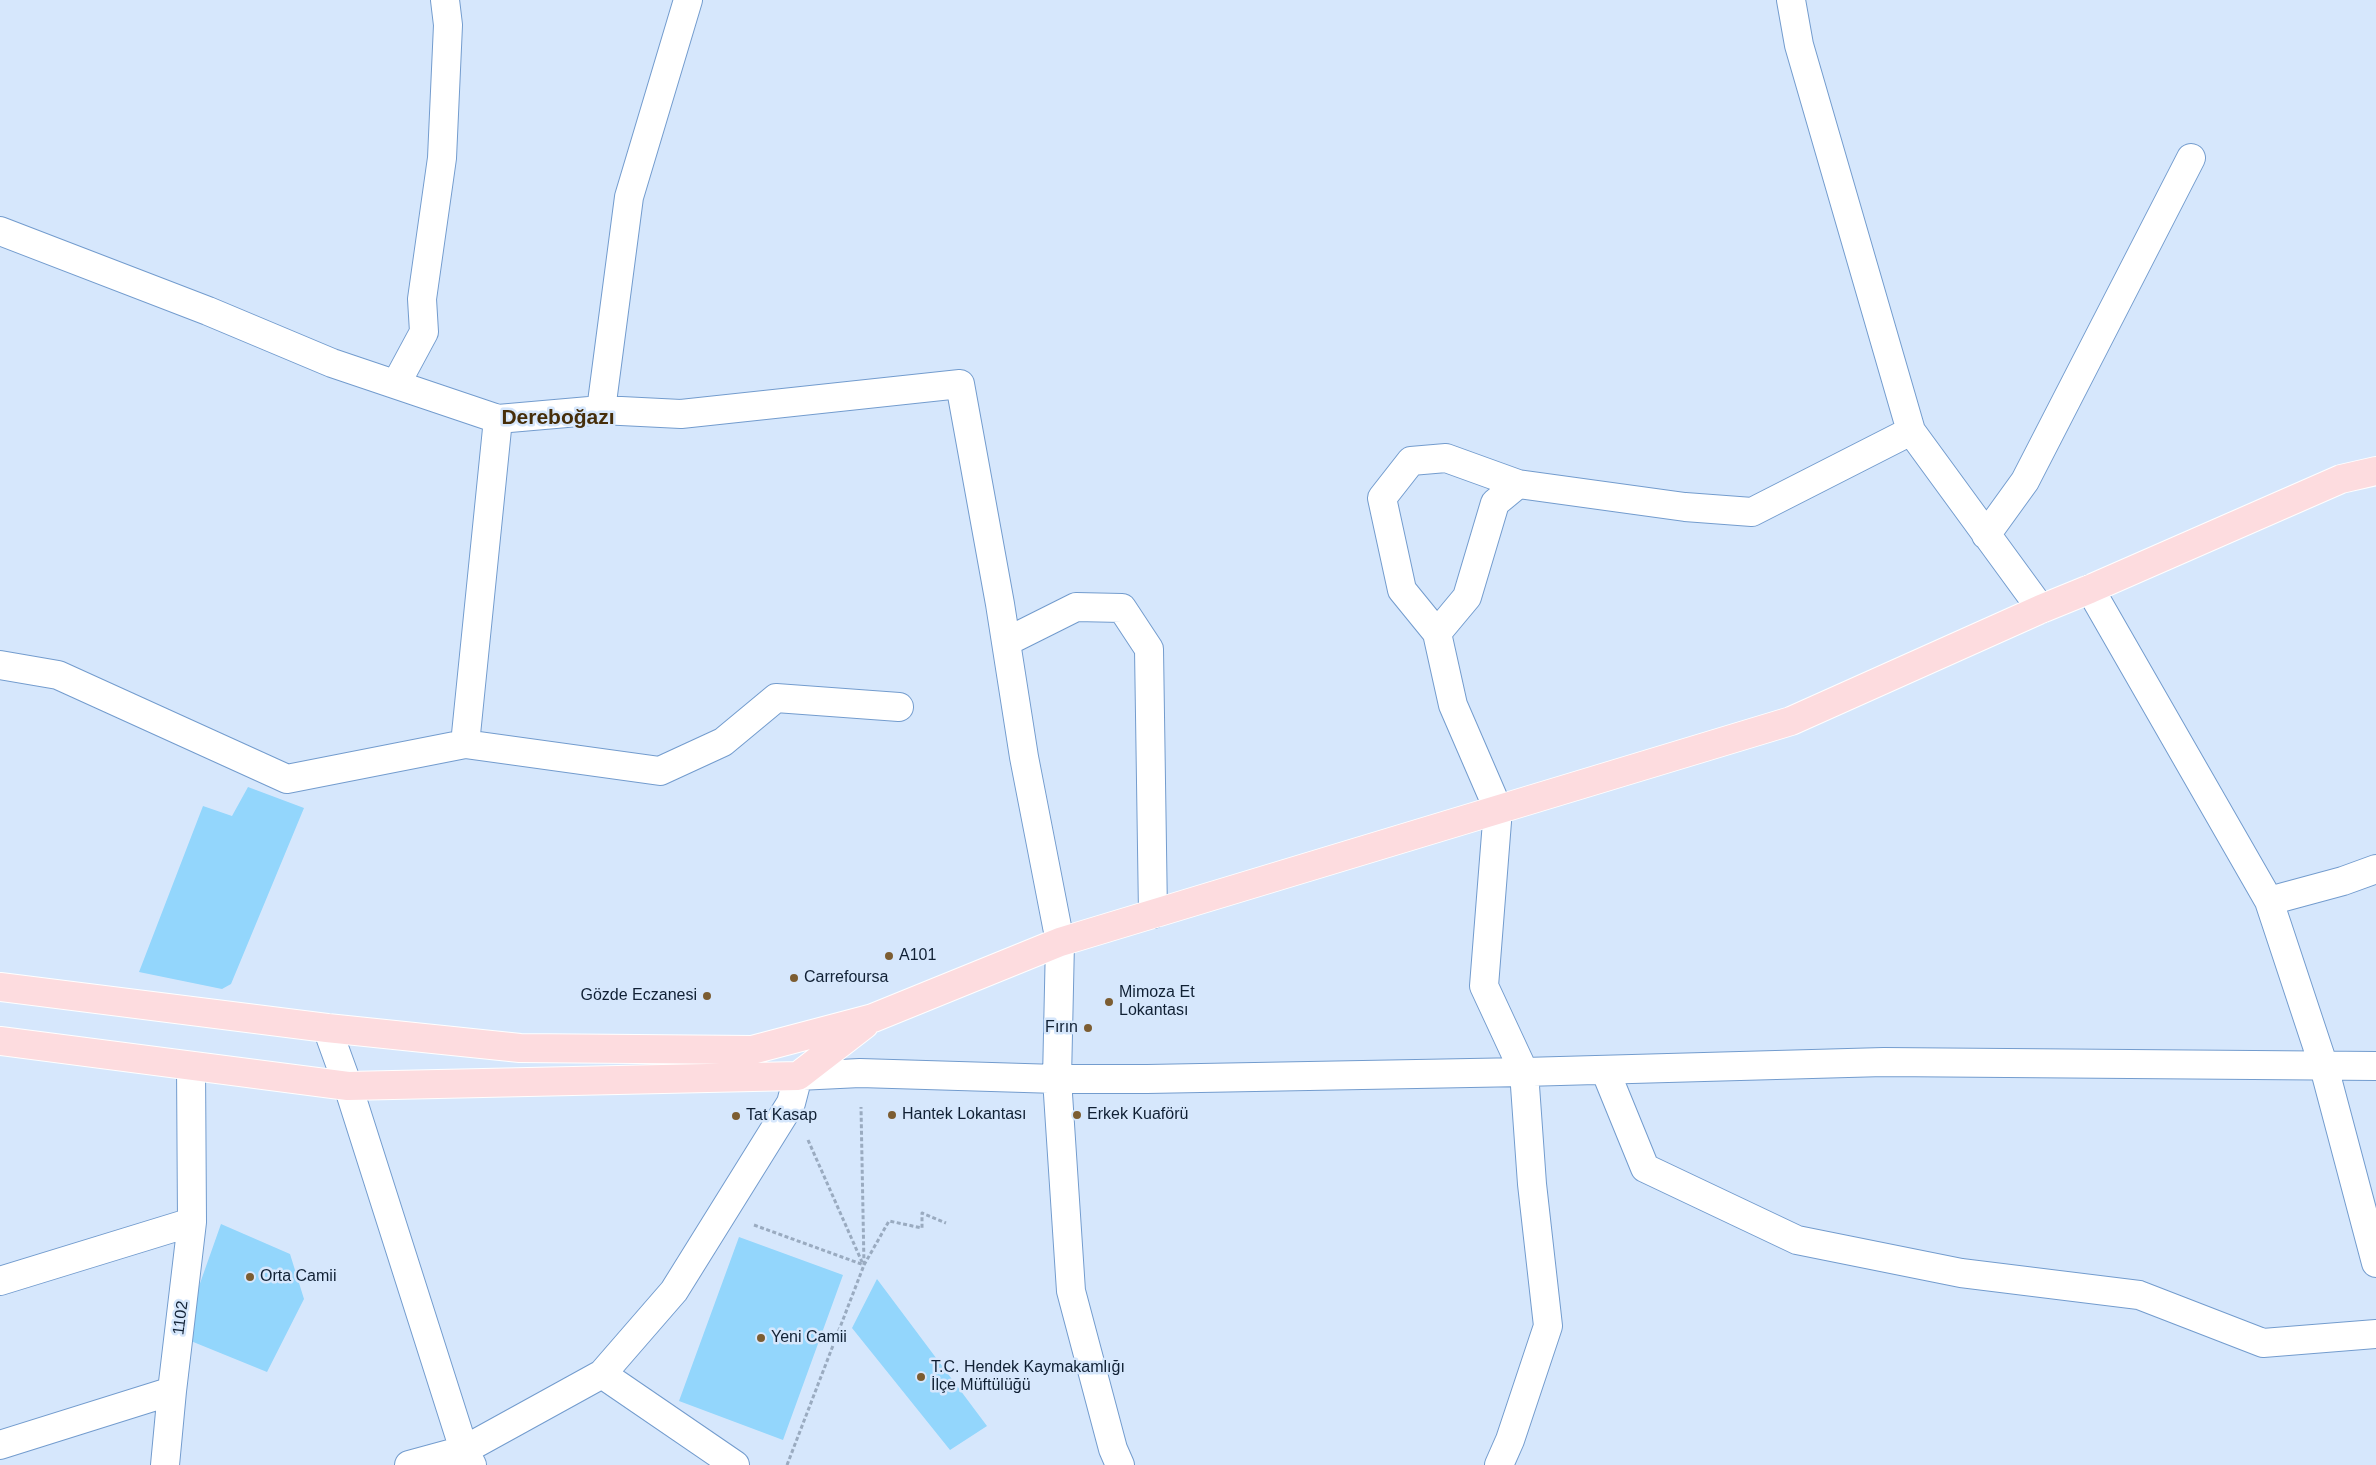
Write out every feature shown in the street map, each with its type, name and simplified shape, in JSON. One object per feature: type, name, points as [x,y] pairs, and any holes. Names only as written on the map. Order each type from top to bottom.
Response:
[{"type":"main road","points":[[0,987],[327,1028],[520,1048],[752,1050],[873,1018],[1060,942],[1791,721],[2041,609],[2341,479],[2376,471]]},
{"type":"main road","points":[[0,1041],[348,1086],[798,1076],[873,1018]]},
{"type":"main road","points":[[752,1050],[798,1076]]},
{"type":"street","points":[[396,384],[424,332],[422,299],[442,158],[448,26],[445,0]]},
{"type":"street","points":[[601,410],[629,197],[688,0]]},
{"type":"street","points":[[1791,0],[1799,45],[1911,431],[2041,609]]},
{"type":"street","points":[[1986,535],[2025,481],[2191,158]]},
{"type":"street","points":[[0,231],[208,311],[332,363],[498,419],[601,410],[680,414],[960,384],[1006,642],[1024,757],[1060,942],[1057,1079],[1071,1290],[1113,1449],[1120,1465]]},
{"type":"street","points":[[465,744],[498,419]]},
{"type":"street","points":[[1499,1465],[1510,1440],[1548,1326],[1532,1184],[1524,1072],[1484,986],[1498,809],[1453,705],[1437,633],[1402,590],[1382,498],[1411,461],[1446,458],[1518,484],[1685,507],[1752,512],[1911,431]]},
{"type":"street","points":[[1437,633],[1467,597],[1495,503],[1518,484]]},
{"type":"street","points":[[2090,589],[2269,901],[2324,1067],[2376,1263]]},
{"type":"street","points":[[1006,642],[1076,607],[1122,608],[1149,650],[1153,914]]},
{"type":"street","points":[[0,665],[58,675],[287,779],[465,744],[660,771],[722,742],[776,698],[899,707]]},
{"type":"street","points":[[2269,901],[2343,881],[2376,869]]},
{"type":"street","points":[[327,1028],[348,1086],[468,1458]]},
{"type":"street","points":[[409,1465],[468,1458],[602,1374],[674,1291],[791,1103],[798,1076],[860,1073],[1057,1079],[1524,1072],[1884,1062],[2376,1066]]},
{"type":"street","name":"1102","points":[[165,1465],[192,1222],[191,1066]]},
{"type":"street","points":[[1604,1070],[1645,1168],[1797,1240],[1961,1273],[2139,1295],[2263,1343],[2376,1334]]},
{"type":"street","points":[[0,1281],[192,1222]]},
{"type":"street","points":[[602,1374],[736,1465]]},
{"type":"street","points":[[0,1445],[172,1390]]},
{"type":"path","points":[[860,1073],[864,1265]]},
{"type":"path","points":[[791,1103],[864,1265]]},
{"type":"path","points":[[723,1213],[864,1265]]},
{"type":"path","points":[[788,1465],[864,1265],[890,1221],[922,1228],[922,1213],[946,1223]]},
{"type":"building","points":[[248,787],[304,808],[231,984],[222,989],[139,972],[203,806],[232,816]]},
{"type":"building","name":"Orta Camii","points":[[221,1224],[290,1254],[304,1299],[267,1372],[181,1337]]},
{"type":"building","name":"Yeni Camii","points":[[739,1237],[843,1275],[783,1440],[679,1401]]},
{"type":"building","name":"T.C. Hendek Kaymakamlığı İlçe Müftülüğü","points":[[877,1279],[987,1426],[950,1450],[852,1328]]},
{"type":"place","name":"A101","points":[[889,956]]},
{"type":"place","name":"Carrefoursa","points":[[794,978]]},
{"type":"place","name":"Gözde Eczanesi","points":[[707,996]]},
{"type":"place","name":"Mimoza Et Lokantası","points":[[1109,1002]]},
{"type":"place","name":"Fırın","points":[[1088,1028]]},
{"type":"place","name":"Hantek Lokantası","points":[[892,1115]]},
{"type":"place","name":"Erkek Kuaförü","points":[[1077,1115]]},
{"type":"place","name":"Tat Kasap","points":[[736,1116]]},
{"type":"place","name":"Orta Camii","points":[[250,1277]]},
{"type":"place","name":"Yeni Camii","points":[[761,1338]]},
{"type":"place","name":"T.C. Hendek Kaymakamlığı İlçe Müftülüğü","points":[[921,1377]]},
{"type":"district","name":"Dereboğazı","points":[[558,418]]}]
